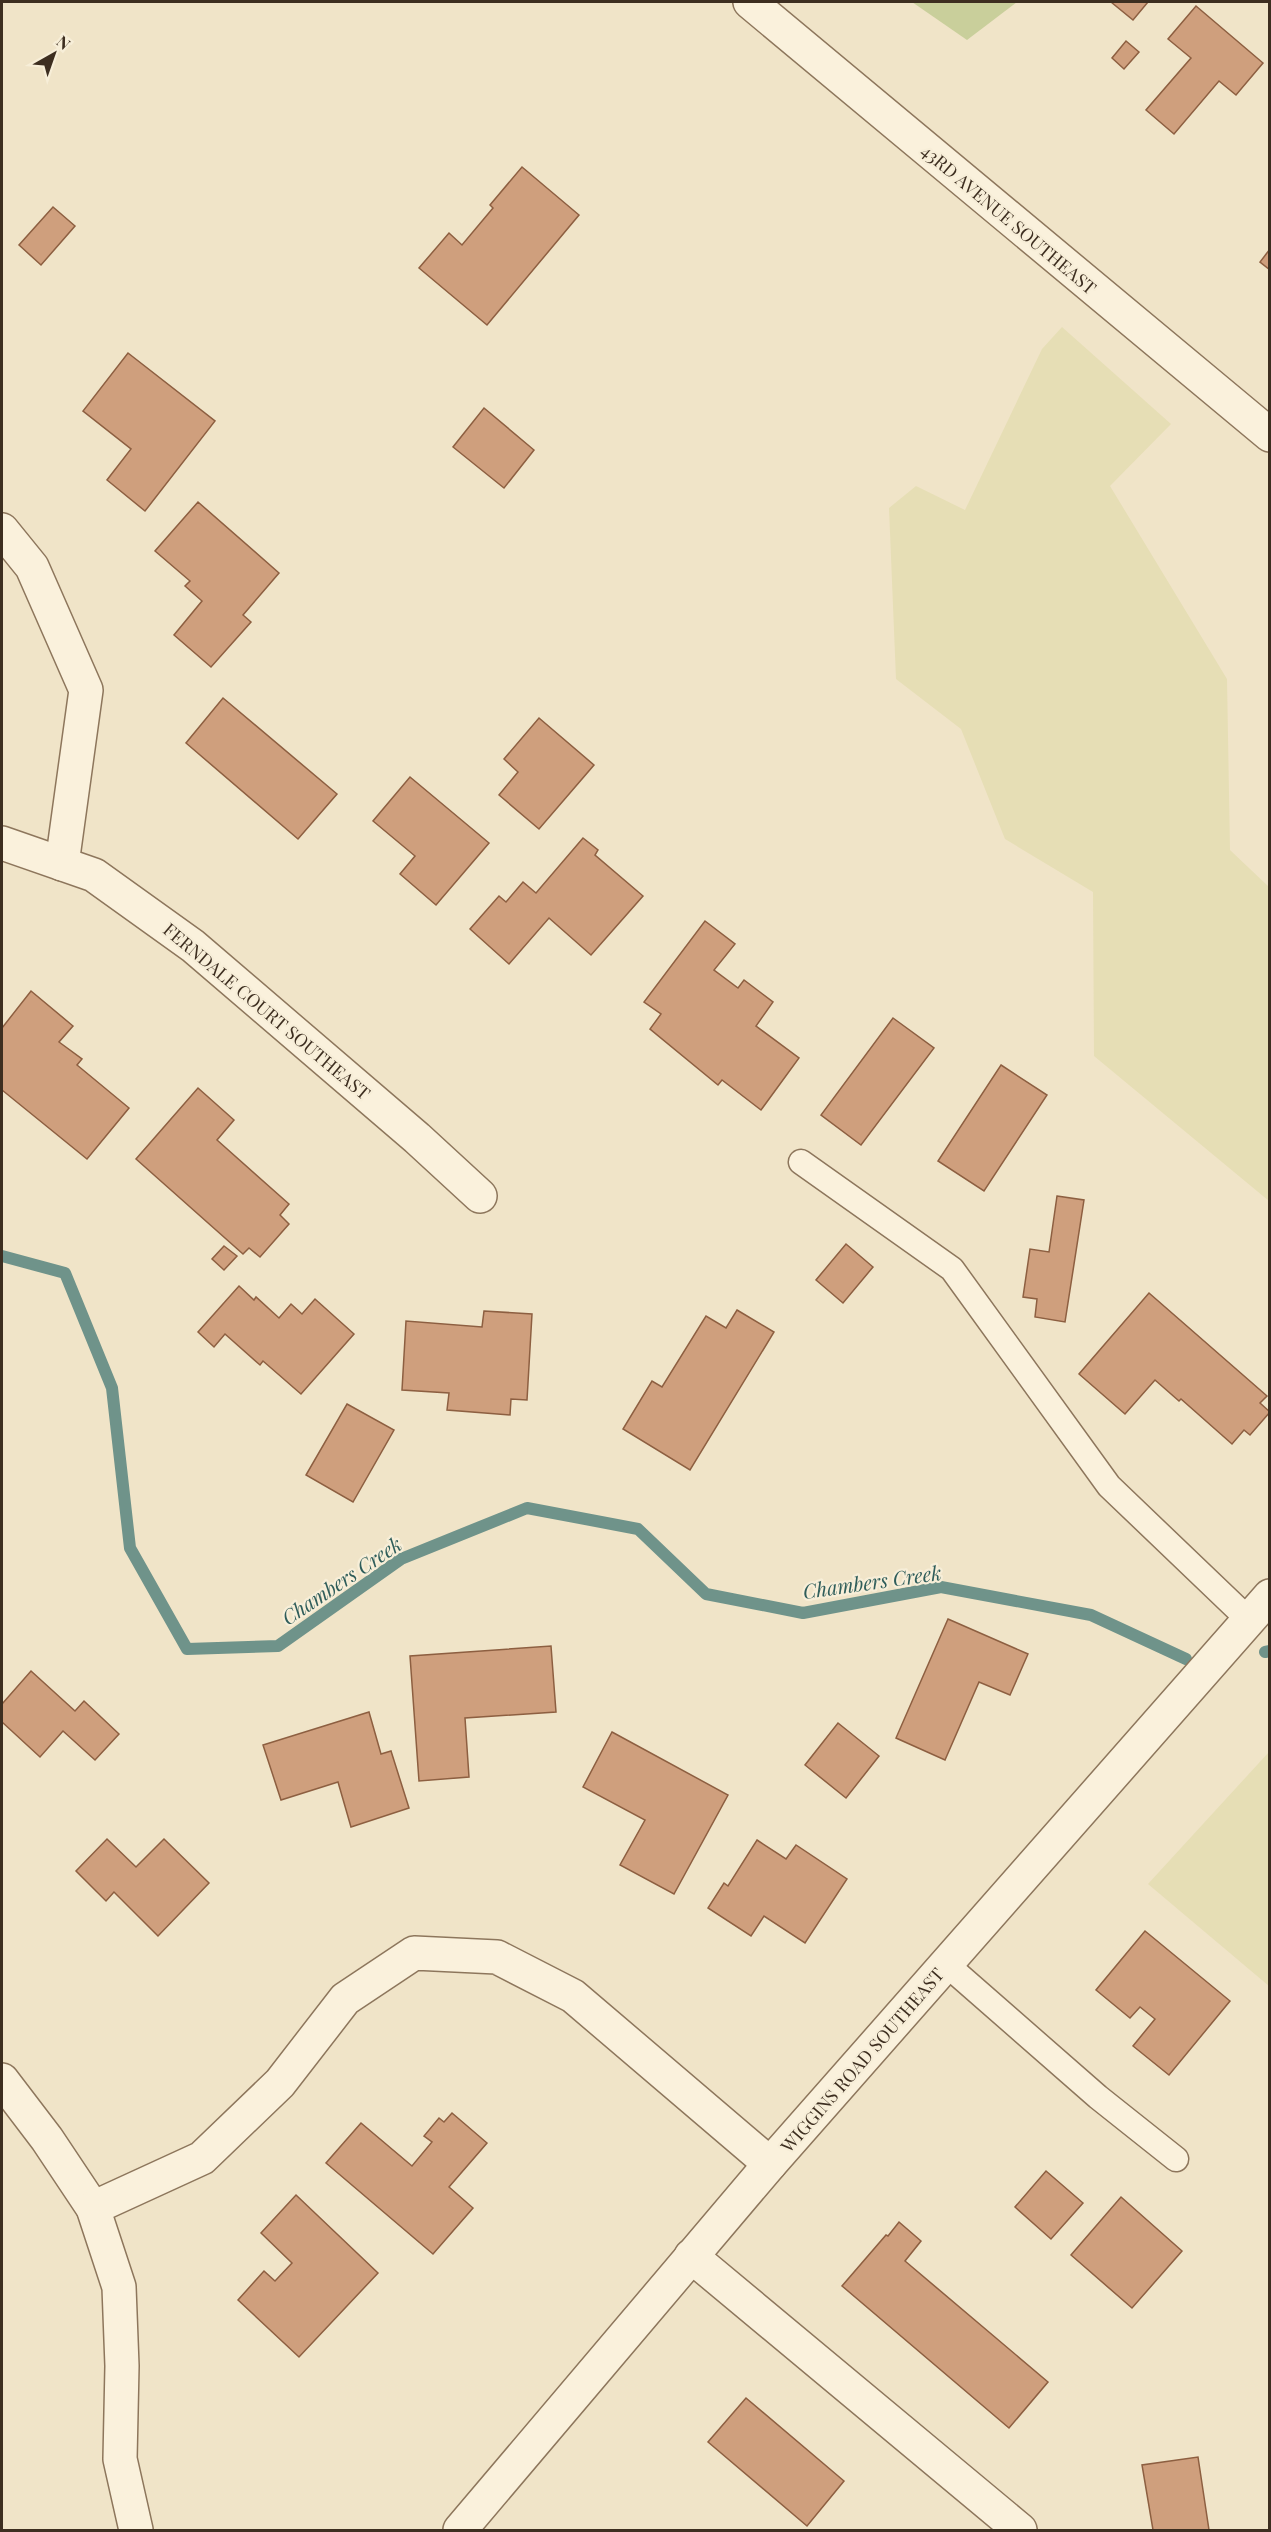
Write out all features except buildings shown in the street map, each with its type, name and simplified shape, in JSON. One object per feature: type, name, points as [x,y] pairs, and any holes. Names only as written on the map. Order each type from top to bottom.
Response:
[{"type":"street","name":"43RD AVENUE SOUTHEAST","points":[[750,2],[1269,435]]},
{"type":"street","points":[[2,530],[32,567],[86,690],[62,864]]},
{"type":"street","name":"FERNDALE COURT SOUTHEAST","points":[[2,843],[94,875],[193,946],[417,1138],[480,1196]]},
{"type":"street","name":"WIGGINS ROAD SOUTHEAST","points":[[460,2530],[770,2164],[1259,1608]]},
{"type":"street","points":[[93,2208],[202,2158],[280,2083],[345,2000],[414,1953],[497,1957],[573,1996],[770,2164]]},
{"type":"street","points":[[2,2080],[47,2139],[93,2208],[119,2288],[122,2366],[120,2459],[136,2530]]},
{"type":"street","points":[[691,2256],[1020,2530]]},
{"type":"lane","points":[[801,1162],[952,1269],[1109,1486],[1259,1608]]},
{"type":"lane","points":[[946,1964],[1098,2097],[1176,2159]]},
{"type":"shaded area","points":[[1062,327],[1171,424],[1110,486],[1227,679],[1230,850],[1269,887],[1269,1201],[1094,1056],[1093,892],[1005,839],[961,729],[896,679],[889,508],[916,486],[965,510],[1042,349]]},
{"type":"shaded area","points":[[1269,1752],[1269,1986],[1148,1884]]},
{"type":"green space","points":[[912,2],[1017,2],[967,40]]},
{"type":"waterway","name":"Chambers Creek","points":[[2,1256],[65,1273],[112,1388],[130,1548],[187,1649],[278,1646],[401,1559],[527,1508],[638,1529],[706,1594],[803,1613],[941,1587],[1091,1615],[1186,1659]]},
{"type":"waterway","name":"Chambers Creek","points":[[1265,1652],[1270,1651]]}]
